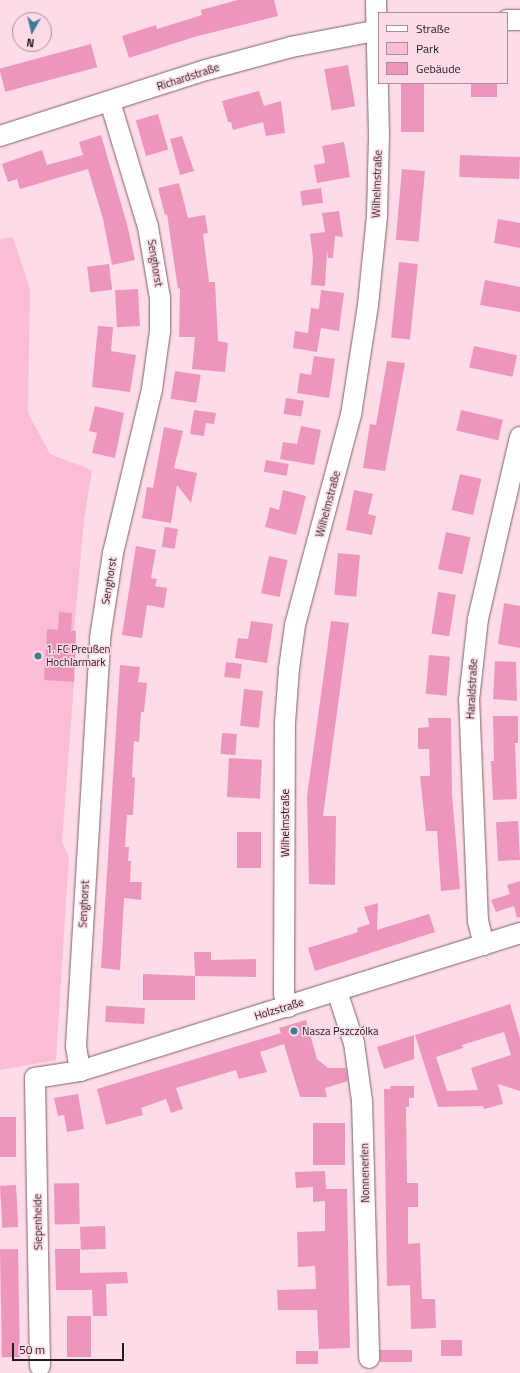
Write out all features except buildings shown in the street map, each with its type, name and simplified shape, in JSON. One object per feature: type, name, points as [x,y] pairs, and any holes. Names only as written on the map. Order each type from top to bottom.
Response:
[{"type":"street","name":"Wilhelmstraße","points":[[288,1007],[284,986],[285,723],[289,669],[295,625],[351,415],[368,305],[377,208],[378,30],[376,0]]},
{"type":"street","points":[[508,20],[520,20]]},
{"type":"street","name":"Richardstraße","points":[[0,136],[206,70],[291,47],[378,30]]},
{"type":"street","name":"Senghorst","points":[[80,1071],[76,1046],[100,638],[113,553],[152,389],[160,331],[160,298],[148,227],[110,102]]},
{"type":"street","name":"Haraldstraße","points":[[484,945],[478,921],[469,700],[478,619],[520,437]]},
{"type":"street","name":"Holzstraße","points":[[35,1078],[80,1071],[520,933]]},
{"type":"street","name":"Nonnenerlen","points":[[337,991],[354,1044],[362,1101],[369,1358]]},
{"type":"street","name":"Siepenheide","points":[[35,1078],[40,1366]]},
{"type":"green space","name":"1. FC Preußen Hochlarmark","points":[[13,237],[30,289],[28,413],[50,454],[92,470],[84,520],[74,630],[76,631],[74,682],[62,842],[69,856],[56,1060],[0,1070],[0,239]]},
{"type":"place","name":"1. FC Preußen Hochlarmark","points":[[38,656]]},
{"type":"place","name":"Nasza Pszczólka","points":[[294,1031]]}]
